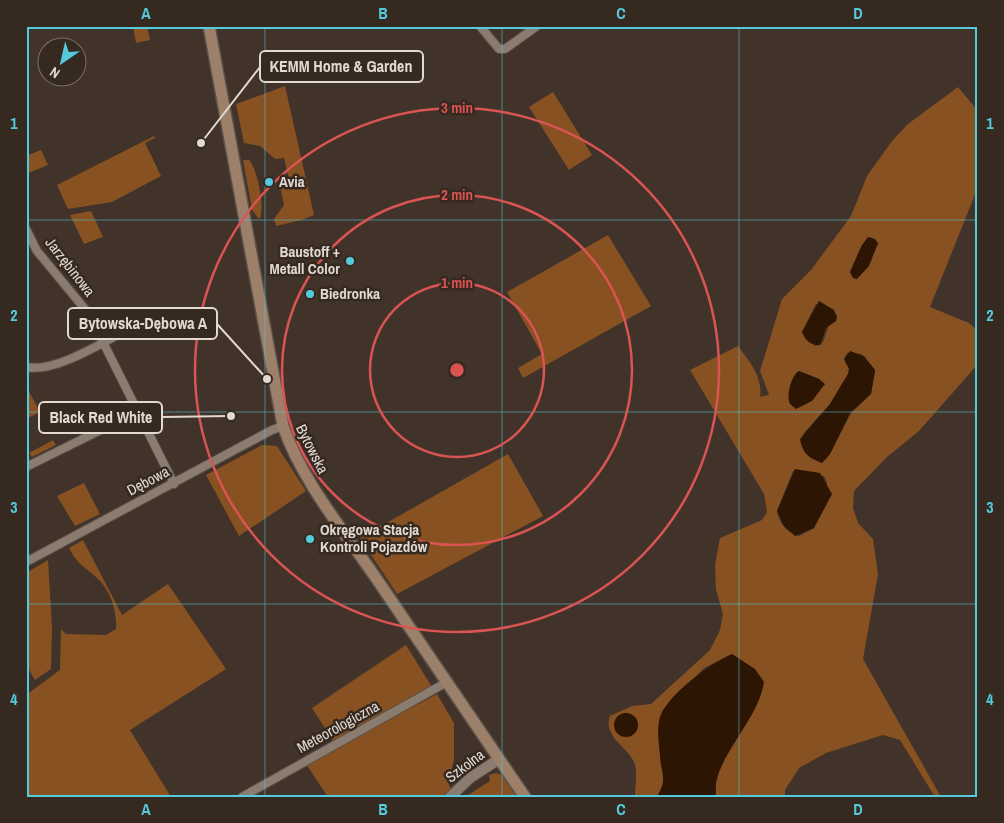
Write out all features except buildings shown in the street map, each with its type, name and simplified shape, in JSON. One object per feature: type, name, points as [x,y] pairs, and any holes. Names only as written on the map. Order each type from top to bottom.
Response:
[{"type":"main road","name":"Bytowska","points":[[209,26],[283,426],[302,468],[525,797]]},
{"type":"street","points":[[480,26],[499,49],[505,49],[537,26]]},
{"type":"street","name":"Jarzębinowa","points":[[26,229],[37,251],[88,314],[174,484]]},
{"type":"street","points":[[26,367],[49,368],[146,320],[178,312]]},
{"type":"street","points":[[26,467],[137,412]]},
{"type":"street","name":"Dębowa","points":[[26,562],[272,430],[283,426]]},
{"type":"street","name":"Meteorologiczna","points":[[242,797],[447,682]]},
{"type":"street","name":"Szkolna","points":[[450,797],[470,778],[499,759]]},
{"type":"shaded area","points":[[133,26],[147,26],[150,40],[136,43]]},
{"type":"shaded area","points":[[285,86],[314,215],[276,226],[274,219],[284,205],[279,181],[289,179],[284,158],[275,159],[260,146],[244,143],[236,104]]},
{"type":"shaded area","points":[[958,87],[978,111],[978,187],[930,307],[969,323],[978,331],[978,364],[919,431],[887,457],[854,491],[853,508],[858,523],[873,539],[878,574],[863,659],[941,797],[935,797],[900,740],[883,735],[826,753],[799,768],[785,790],[785,797],[716,797],[716,777],[719,770],[732,654],[704,668],[663,710],[659,731],[664,782],[657,797],[635,797],[635,765],[630,756],[612,735],[609,723],[610,716],[632,706],[651,704],[710,650],[720,630],[723,614],[716,590],[715,565],[720,538],[762,520],[767,512],[764,494],[690,370],[738,346],[751,363],[757,376],[760,397],[769,395],[760,371],[782,299],[811,270],[851,216],[867,176],[892,141],[908,124]],"holes":[[[878,243],[866,268],[850,272],[862,245]],[[816,304],[834,310],[823,342],[820,345],[815,346],[802,332]],[[847,353],[861,354],[875,371],[871,394],[851,413],[830,454],[822,463],[809,457],[803,434],[830,404],[848,374],[849,369],[844,359]],[[799,371],[819,379],[825,385],[788,395],[795,374]],[[793,471],[824,476],[827,483],[814,528],[799,536],[795,535],[784,527],[777,511]]]},
{"type":"shaded area","points":[[553,92],[592,155],[569,170],[529,107]]},
{"type":"shaded area","points":[[154,136],[155,138],[145,143],[161,176],[112,202],[68,209],[57,185]]},
{"type":"shaded area","points":[[41,150],[48,165],[26,174],[26,156]]},
{"type":"shaded area","points":[[243,160],[249,160],[252,164],[258,180],[262,207],[259,219],[252,210]]},
{"type":"shaded area","points":[[91,211],[103,237],[84,244],[70,215]]},
{"type":"shaded area","points":[[608,235],[651,306],[523,378],[518,368],[542,354],[507,292]]},
{"type":"shaded area","points":[[868,237],[875,239],[878,243],[869,266],[857,279],[853,278],[850,272],[862,245]]},
{"type":"shaded area","points":[[819,301],[834,310],[837,317],[836,321],[826,328],[820,345],[814,345],[805,338],[802,332]]},
{"type":"shaded area","points":[[850,351],[864,356],[875,370],[871,394],[850,413],[830,454],[822,463],[807,454],[802,448],[800,439],[830,404],[848,374],[849,369],[844,359]]},
{"type":"shaded area","points":[[799,371],[819,379],[825,384],[812,401],[796,409],[790,404],[789,391],[796,373]]},
{"type":"shaded area","points":[[26,386],[40,412],[26,419]]},
{"type":"shaded area","points":[[53,440],[56,445],[32,457],[29,453]]},
{"type":"shaded area","points":[[262,445],[277,446],[306,491],[239,536],[206,475]]},
{"type":"shaded area","points":[[508,454],[543,516],[397,594],[360,538]]},
{"type":"shaded area","points":[[795,469],[820,473],[832,494],[814,528],[795,536],[784,526],[777,511]]},
{"type":"shaded area","points":[[84,483],[100,514],[75,526],[57,496]]},
{"type":"shaded area","points":[[83,540],[122,615],[168,584],[226,669],[130,730],[171,797],[26,797],[26,695],[60,670],[61,629],[66,634],[106,635],[116,629],[114,609],[106,589],[79,562],[69,548]]},
{"type":"shaded area","points":[[48,560],[52,627],[51,669],[35,680],[26,665],[26,573]]},
{"type":"shaded area","points":[[406,645],[432,687],[334,742],[312,708]]},
{"type":"shaded area","points":[[732,654],[755,669],[764,682],[753,712],[720,770],[716,783],[716,797],[657,797],[663,781],[658,734],[662,712],[689,682],[712,665]]},
{"type":"shaded area","points":[[437,694],[454,723],[454,760],[448,783],[451,789],[447,797],[328,797],[306,764]]},
{"type":"shaded area","points":[[626,713],[635,716],[638,725],[635,734],[626,737],[617,734],[614,725],[617,716]]},
{"type":"shaded area","points":[[496,773],[505,776],[519,797],[465,797],[490,781],[489,775]]},
{"type":"place","name":"KEMM Home & Garden","points":[[201,143]]},
{"type":"place","name":"Avia","points":[[269,182]]},
{"type":"place","name":"Baustoff + Metall Color","points":[[350,261]]},
{"type":"place","name":"Biedronka","points":[[310,294]]},
{"type":"place","name":"Bytowska-Dębowa A","points":[[267,379]]},
{"type":"place","name":"Black Red White","points":[[231,416]]},
{"type":"place","name":"Okręgowa Stacja Kontroli Pojazdów","points":[[310,539]]}]
